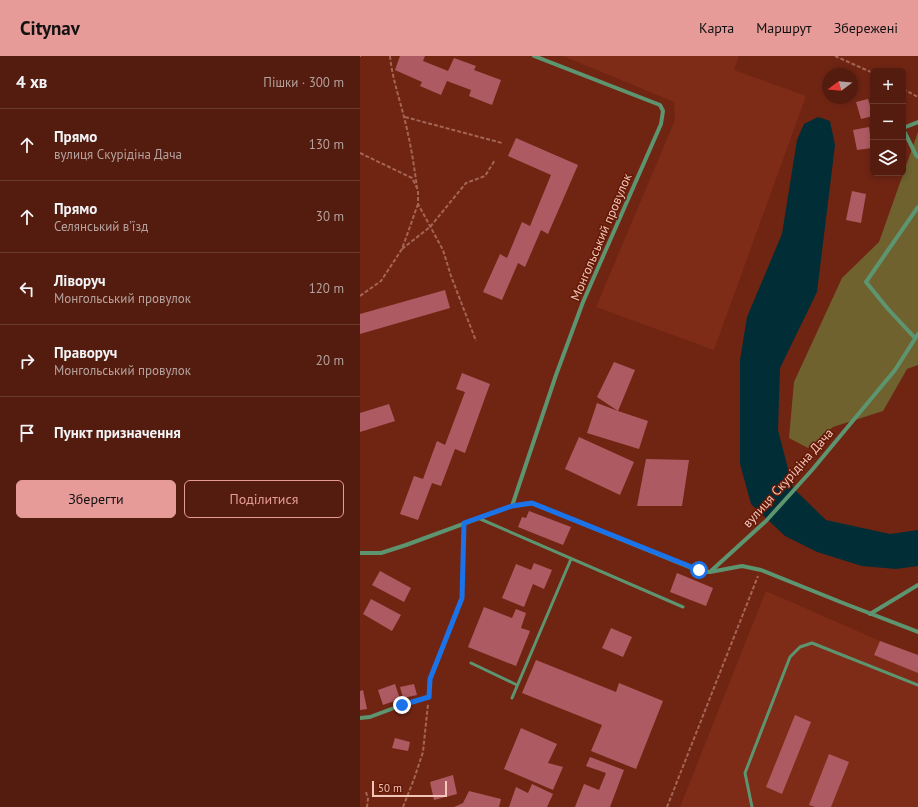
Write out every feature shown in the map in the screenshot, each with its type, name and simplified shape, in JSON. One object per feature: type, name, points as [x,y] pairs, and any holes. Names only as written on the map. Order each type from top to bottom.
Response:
[{"type":"street","name":"Монгольський провулок","points":[[512,506],[564,353],[584,302],[661,124],[663,111],[660,105],[534,56]]},
{"type":"street","points":[[906,128],[918,122]]},
{"type":"street","points":[[906,135],[918,157]]},
{"type":"street","name":"вулиця Скурідіна Дача","points":[[710,572],[766,521],[812,470],[895,370],[917,336],[888,309],[866,282],[918,206]]},
{"type":"street","points":[[360,553],[381,553],[512,506],[532,503],[699,570],[710,572],[742,566],[761,570],[918,632]]},
{"type":"street","points":[[870,614],[918,585]]},
{"type":"street","points":[[360,718],[370,717],[429,697]]},
{"type":"lane","points":[[478,518],[683,607]]},
{"type":"lane","points":[[512,698],[571,558]]},
{"type":"lane","points":[[752,807],[745,773],[790,657],[800,648],[812,643],[918,685]]},
{"type":"lane","points":[[471,663],[517,685]]},
{"type":"path","points":[[360,296],[381,281],[402,249],[418,204],[418,190],[415,171],[404,117],[396,90],[390,56]]},
{"type":"path","points":[[835,56],[870,72]]},
{"type":"path","points":[[906,91],[918,97]]},
{"type":"path","points":[[404,117],[502,143]]},
{"type":"path","points":[[360,153],[412,178],[418,190]]},
{"type":"path","points":[[402,249],[430,227],[466,183],[485,176],[495,160]]},
{"type":"path","points":[[418,204],[443,250],[451,276],[476,341]]},
{"type":"path","points":[[403,807],[423,752],[430,679],[462,598],[464,523]]},
{"type":"path","points":[[667,807],[761,570]]},
{"type":"path","points":[[366,792],[368,799],[367,807]]},
{"type":"shaded area","points":[[563,56],[739,56],[734,70],[806,96],[714,350],[596,307],[675,120],[674,102]]},
{"type":"shaded area","points":[[918,132],[918,365],[907,369],[883,411],[833,427],[808,448],[789,438],[794,382],[842,278],[879,242],[902,176],[906,176],[906,166]]},
{"type":"shaded area","points":[[766,591],[880,641],[918,655],[918,807],[680,807]]},
{"type":"water","points":[[818,117],[830,121],[835,145],[817,292],[780,368],[778,430],[793,488],[826,520],[890,534],[918,530],[918,566],[896,569],[862,566],[817,552],[785,536],[751,504],[740,464],[740,360],[747,317],[782,234],[797,140],[804,124]]},
{"type":"building","points":[[400,56],[425,56],[423,61],[448,71],[454,58],[476,66],[474,70],[501,80],[492,105],[469,96],[471,90],[447,81],[441,95],[420,86],[422,82],[395,70]]},
{"type":"building","points":[[868,99],[870,106],[870,117],[861,119],[857,104],[858,104],[858,102]]},
{"type":"building","points":[[869,127],[870,148],[857,150],[853,130]]},
{"type":"building","points":[[516,138],[578,165],[548,234],[541,230],[525,267],[518,263],[502,300],[483,292],[500,254],[507,258],[522,222],[530,226],[551,175],[508,156]]},
{"type":"building","points":[[852,191],[866,194],[861,223],[846,220]]},
{"type":"building","points":[[445,290],[450,308],[360,334],[360,314]]},
{"type":"building","points":[[614,362],[635,370],[618,411],[597,397]]},
{"type":"building","points":[[462,373],[490,384],[465,453],[455,449],[441,486],[432,483],[418,520],[400,514],[414,476],[423,479],[437,441],[445,445],[465,392],[456,389]]},
{"type":"building","points":[[597,403],[648,421],[639,449],[587,433]]},
{"type":"building","points":[[389,404],[395,421],[360,432],[360,413]]},
{"type":"building","points":[[579,437],[634,462],[620,495],[565,469]]},
{"type":"building","points":[[646,459],[689,460],[682,506],[637,506]]},
{"type":"building","points":[[529,511],[571,527],[563,545],[518,527],[522,517],[526,518]]},
{"type":"building","points":[[534,563],[552,570],[544,589],[533,584],[524,607],[502,598],[516,564],[531,570]]},
{"type":"building","points":[[380,571],[411,588],[404,602],[372,585]]},
{"type":"building","points":[[677,573],[713,588],[706,606],[670,592]]},
{"type":"building","points":[[371,599],[401,615],[392,631],[363,614]]},
{"type":"building","points":[[484,607],[512,618],[516,609],[526,613],[521,628],[530,631],[516,666],[468,647]]},
{"type":"building","points":[[611,628],[632,637],[623,657],[602,648]]},
{"type":"building","points":[[880,641],[918,655],[918,673],[874,655]]},
{"type":"building","points":[[536,660],[616,692],[619,683],[663,701],[636,769],[591,751],[602,725],[522,693]]},
{"type":"building","points":[[395,684],[400,699],[383,705],[378,690]]},
{"type":"building","points":[[414,684],[417,695],[403,698],[400,687]]},
{"type":"building","points":[[363,690],[367,709],[360,710],[360,691]]},
{"type":"building","points":[[795,715],[811,722],[782,794],[766,787]]},
{"type":"building","points":[[521,728],[557,744],[548,763],[563,767],[553,790],[504,769]]},
{"type":"building","points":[[395,738],[410,742],[408,751],[392,748]]},
{"type":"building","points":[[829,754],[849,762],[831,807],[815,807],[809,805]]},
{"type":"building","points":[[590,757],[624,770],[610,807],[575,807],[584,784],[599,790],[606,773],[586,766]]},
{"type":"building","points":[[453,775],[457,794],[434,800],[430,782]]},
{"type":"building","points":[[532,784],[553,794],[547,807],[509,807],[516,787],[528,793]]},
{"type":"building","points":[[469,791],[501,799],[499,807],[454,807],[463,803]]},
{"type":"route","points":[[402,705],[429,697],[430,679],[462,598],[464,523],[512,506],[532,503],[699,570]]}]
